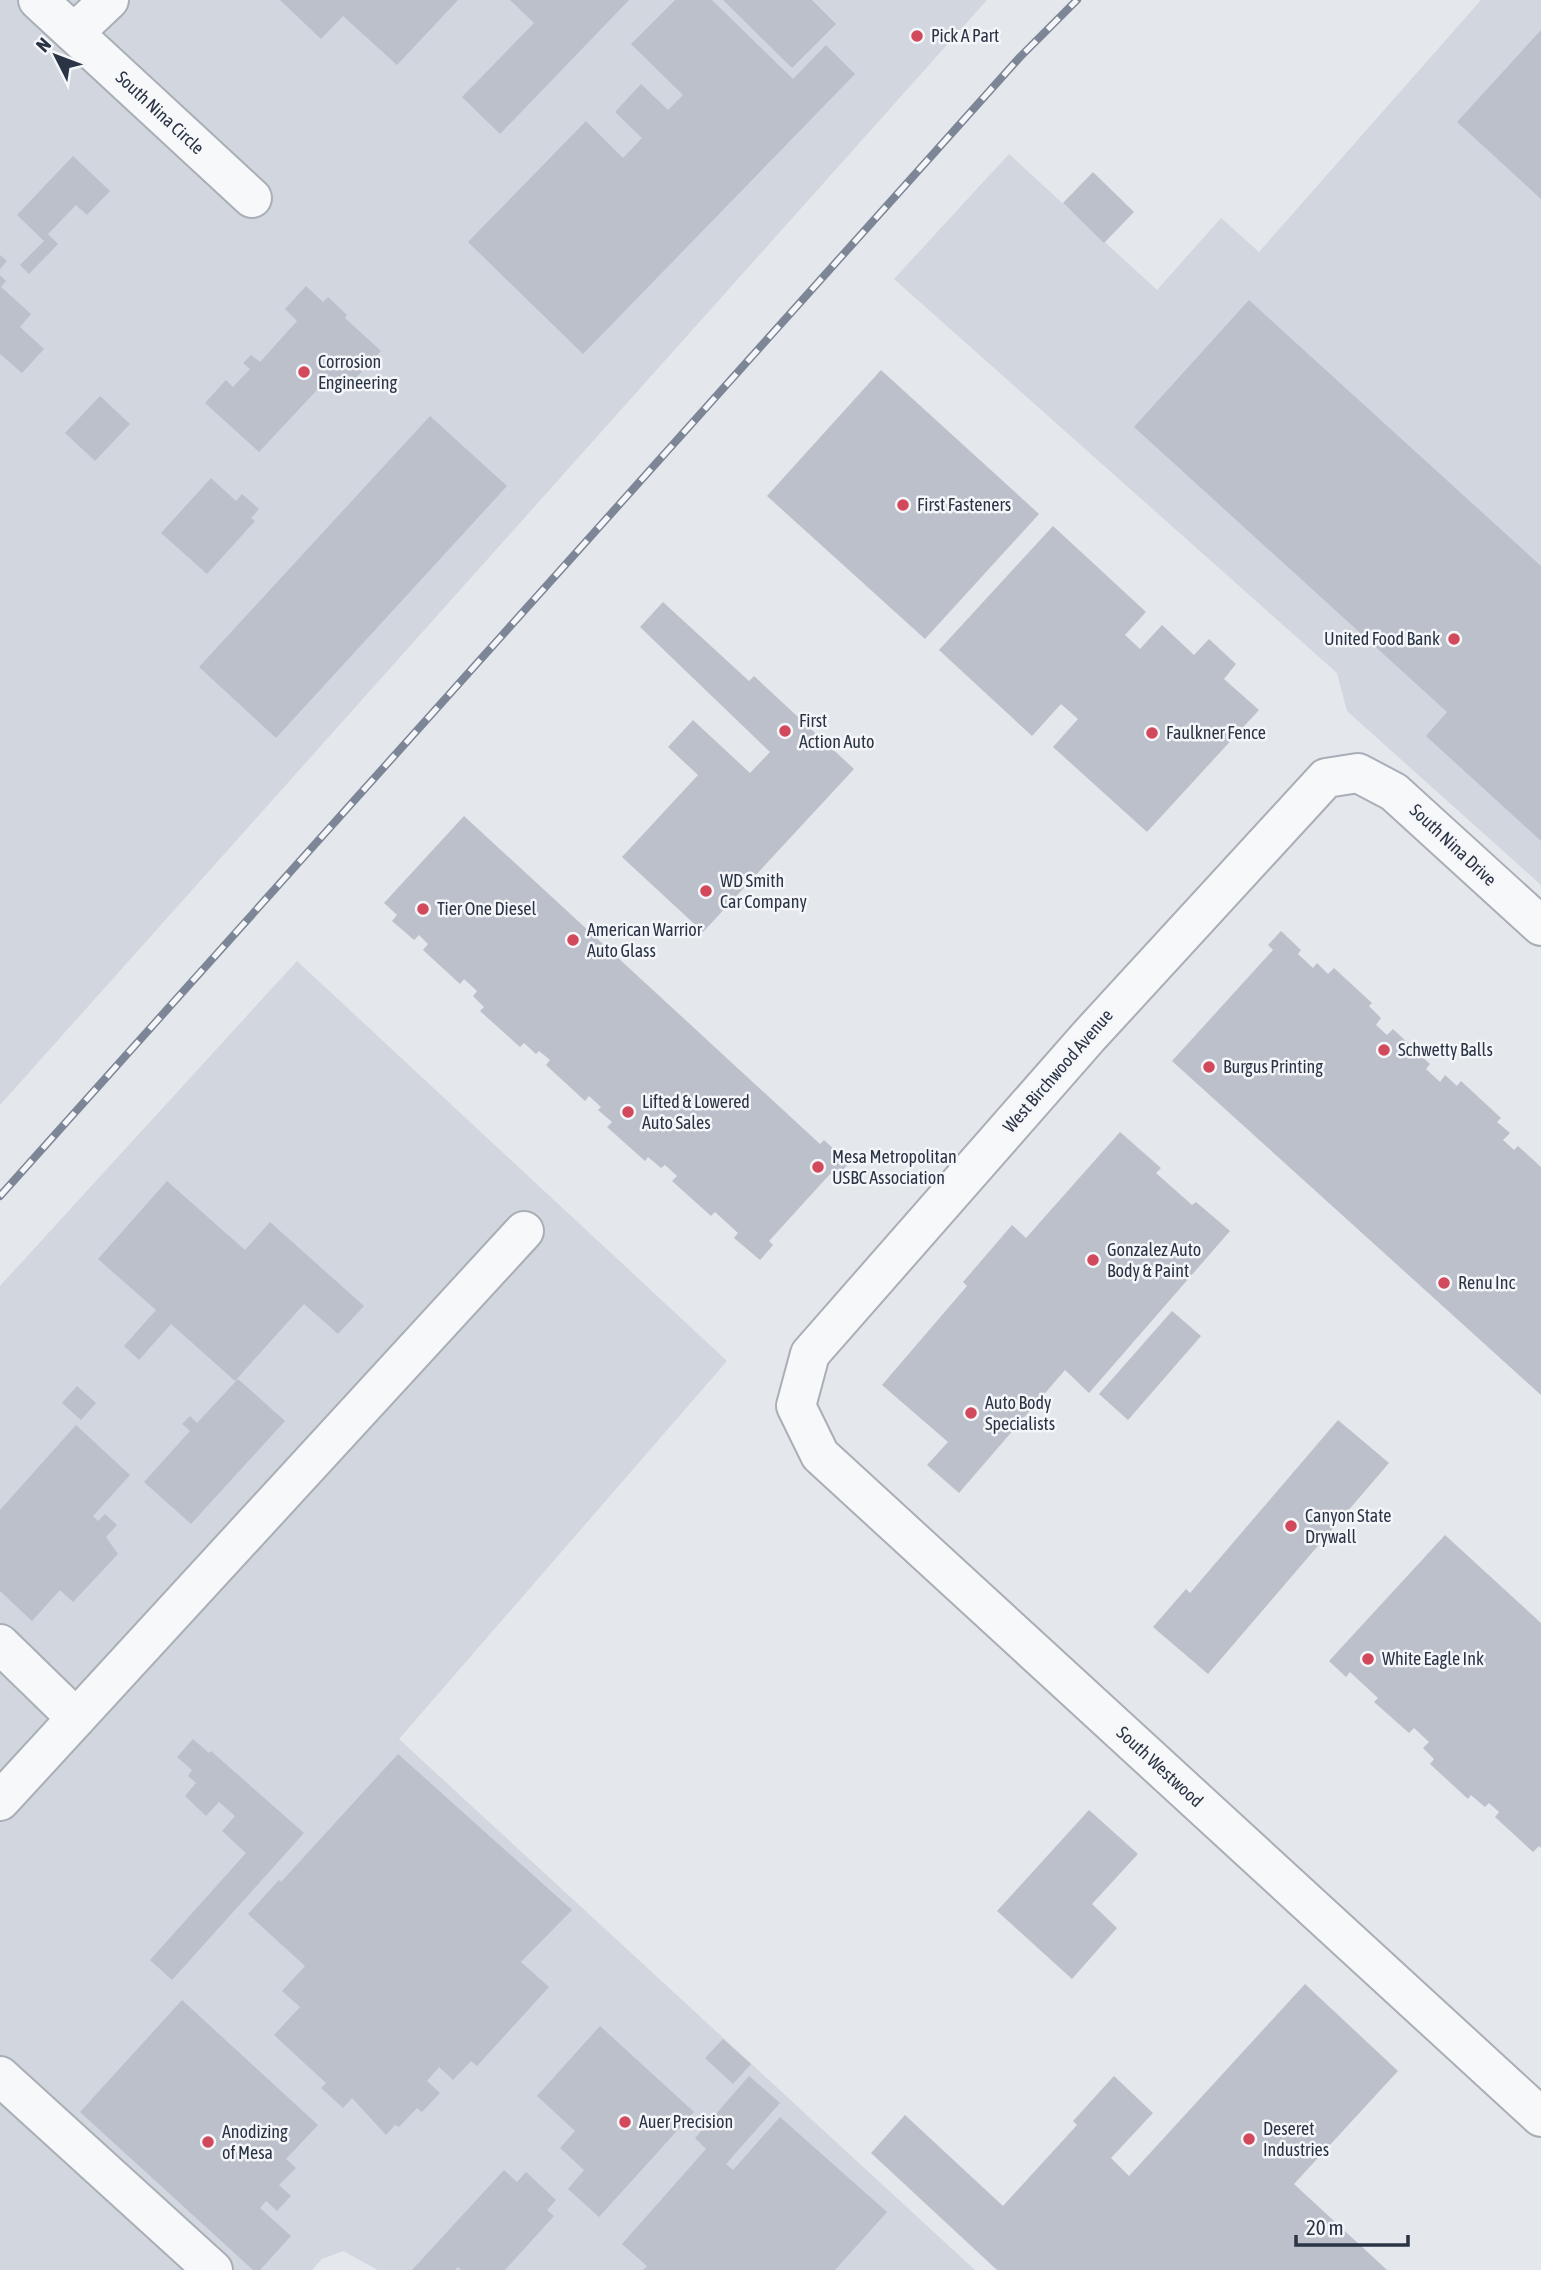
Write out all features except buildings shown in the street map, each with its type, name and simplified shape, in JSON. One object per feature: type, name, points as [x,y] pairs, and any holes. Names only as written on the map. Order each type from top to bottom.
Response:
[{"type":"street","name":"South Nina Circle","points":[[38,0],[251,198]]},
{"type":"street","points":[[74,33],[109,0]]},
{"type":"street","name":"South Nina Drive","points":[[1359,773],[1394,792],[1541,926]]},
{"type":"street","name":"West Birchwood Avenue","points":[[796,1406],[810,1354],[1089,1036],[1326,778],[1359,773]]},
{"type":"street","points":[[0,1801],[524,1231]]},
{"type":"street","name":"South Westwood","points":[[796,1406],[820,1455],[1541,2117]]},
{"type":"street","points":[[0,1644],[76,1718]]},
{"type":"street","points":[[0,2076],[213,2270]]},
{"type":"shaded area","points":[[0,0],[987,0],[0,1105]]},
{"type":"shaded area","points":[[1481,0],[1541,0],[1541,885],[1347,711],[1337,673],[894,279],[1009,154],[1157,290],[1221,218],[1259,252]]},
{"type":"shaded area","points":[[297,961],[727,1361],[399,1739],[975,2270],[378,2270],[343,2251],[322,2259],[312,2270],[0,2270],[0,1286]]},
{"type":"railway","points":[[0,1196],[1020,57],[1077,0]]},
{"type":"place","name":"Pick A Part","points":[[917,36]]},
{"type":"place","name":"Corrosion Engineering","points":[[304,372]]},
{"type":"place","name":"First Fasteners","points":[[903,505]]},
{"type":"place","name":"United Food Bank","points":[[1454,639]]},
{"type":"place","name":"First Action Auto","points":[[785,731]]},
{"type":"place","name":"Faulkner Fence","points":[[1152,733]]},
{"type":"place","name":"WD Smith Car Company","points":[[706,891]]},
{"type":"place","name":"Tier One Diesel","points":[[423,909]]},
{"type":"place","name":"American Warrior Auto Glass","points":[[573,940]]},
{"type":"place","name":"Schwetty Balls","points":[[1384,1050]]},
{"type":"place","name":"Burgus Printing","points":[[1209,1067]]},
{"type":"place","name":"Lifted & Lowered Auto Sales","points":[[628,1112]]},
{"type":"place","name":"Mesa Metropolitan USBC Association","points":[[818,1167]]},
{"type":"place","name":"Gonzalez Auto Body & Paint","points":[[1093,1260]]},
{"type":"place","name":"Renu Inc","points":[[1444,1283]]},
{"type":"place","name":"Auto Body Specialists","points":[[971,1413]]},
{"type":"place","name":"Canyon State Drywall","points":[[1291,1526]]},
{"type":"place","name":"White Eagle Ink","points":[[1368,1659]]},
{"type":"place","name":"Auer Precision","points":[[625,2122]]},
{"type":"place","name":"Deseret Industries","points":[[1249,2139]]},
{"type":"place","name":"Anodizing of Mesa","points":[[208,2142]]}]
